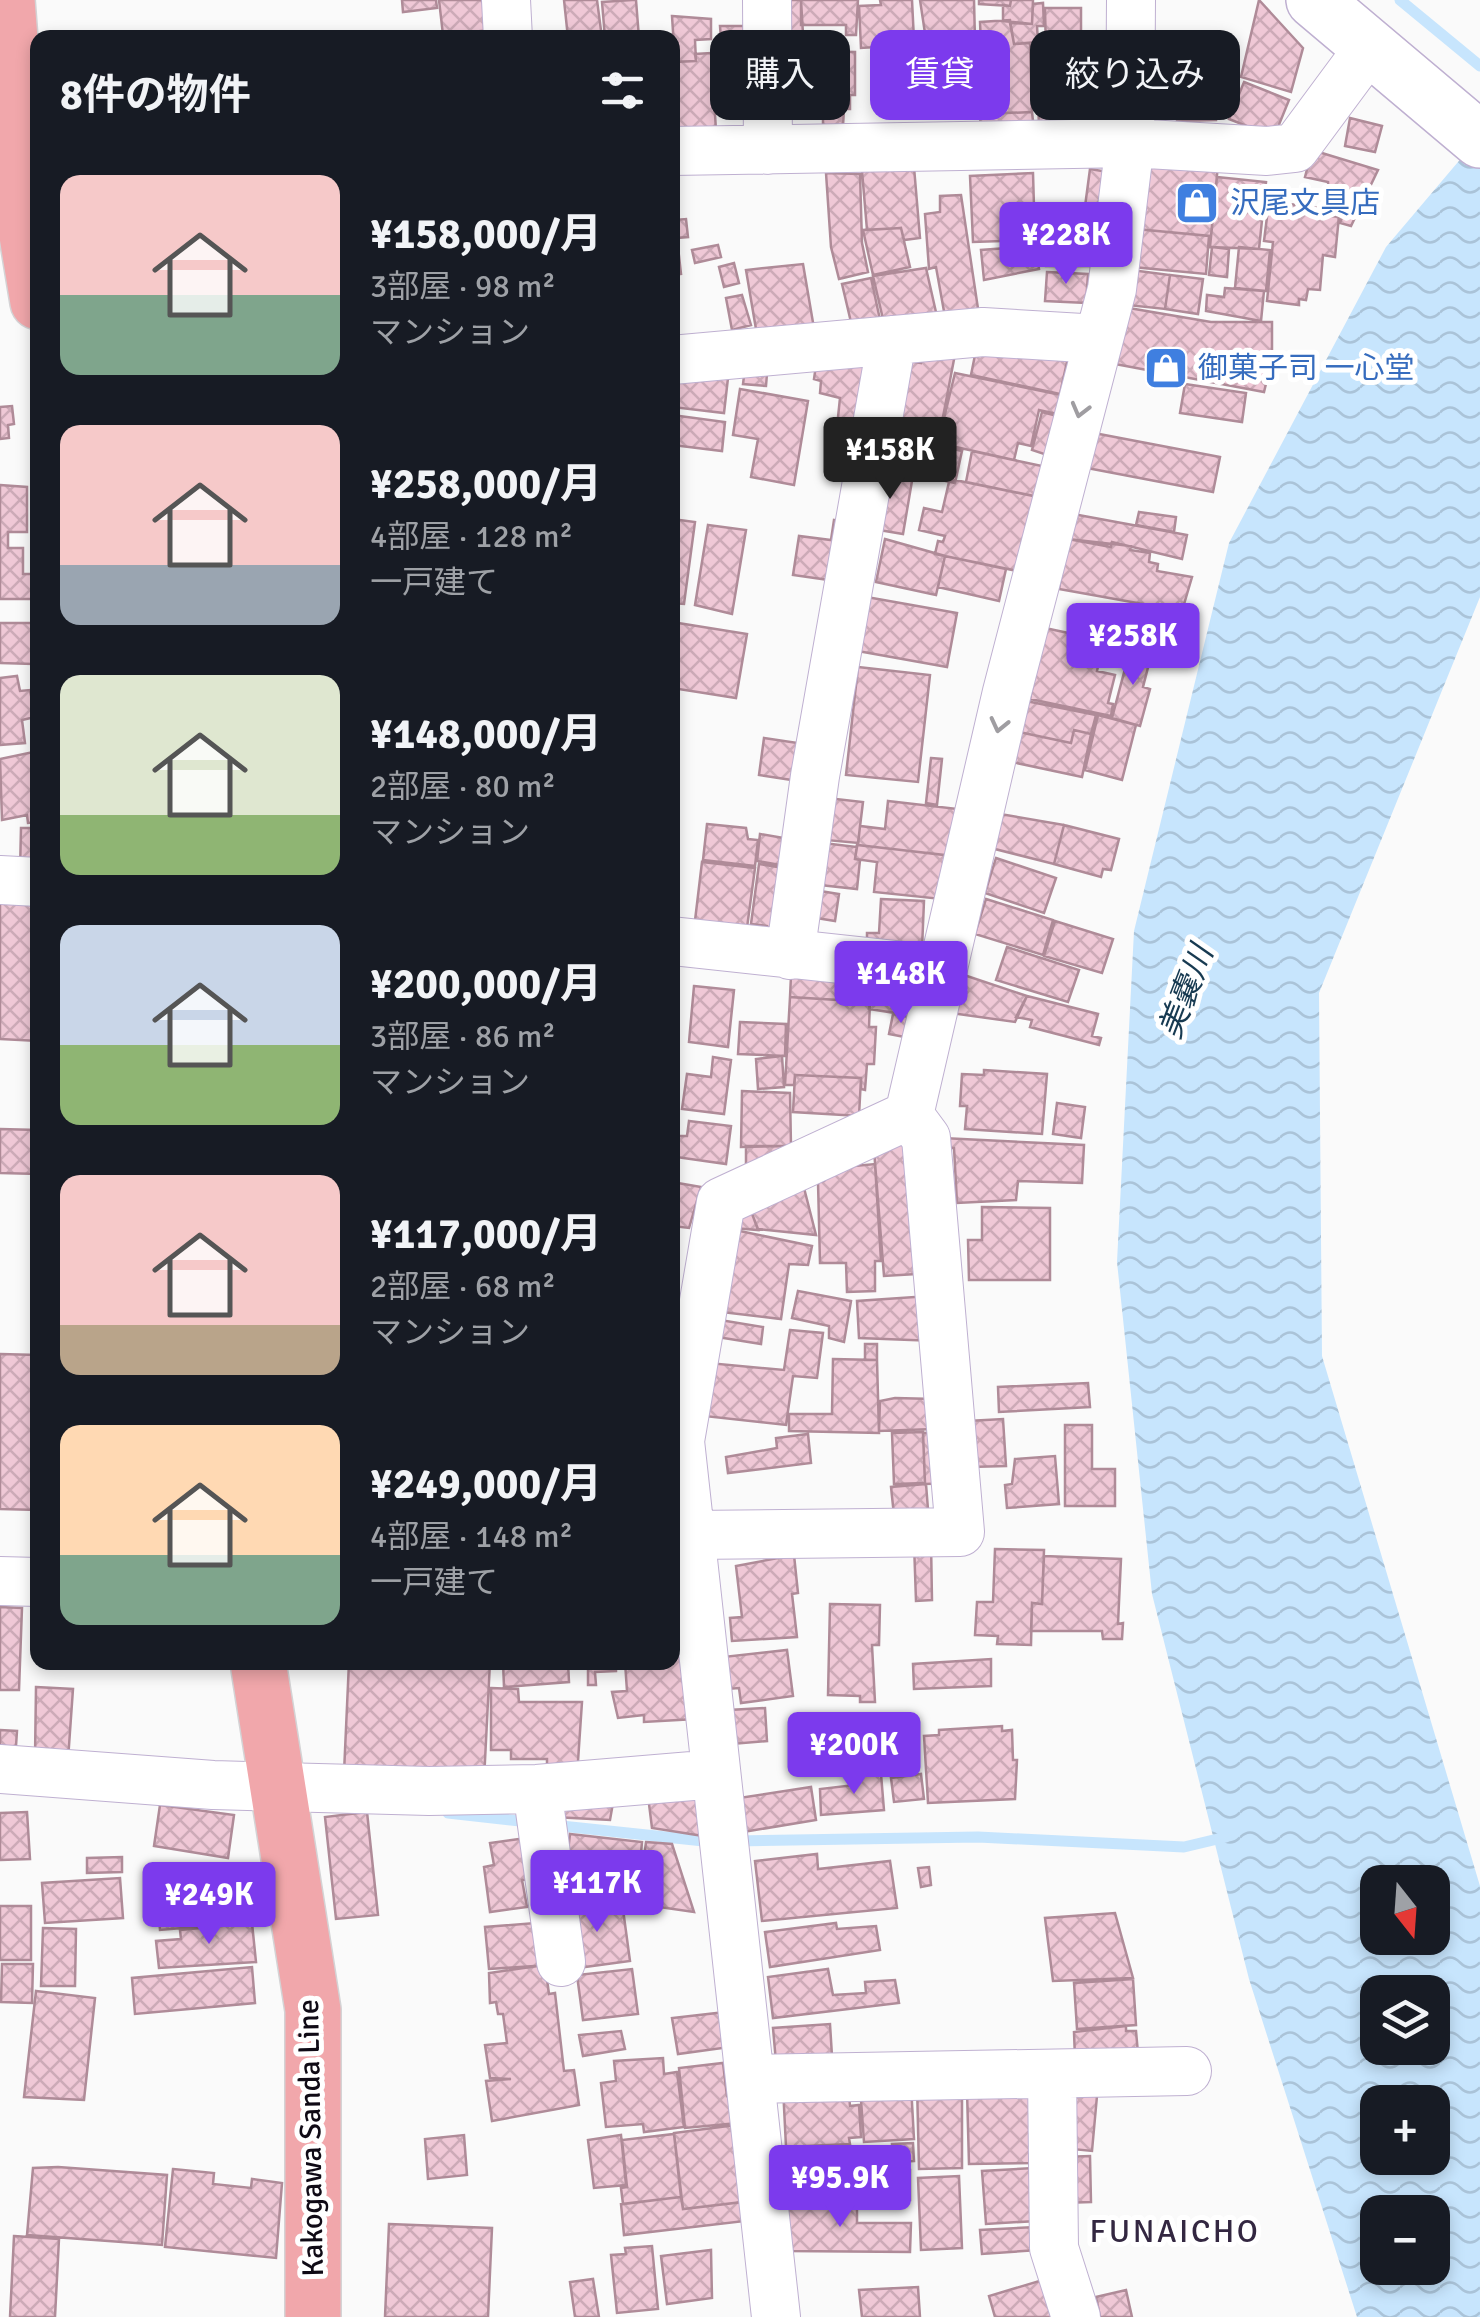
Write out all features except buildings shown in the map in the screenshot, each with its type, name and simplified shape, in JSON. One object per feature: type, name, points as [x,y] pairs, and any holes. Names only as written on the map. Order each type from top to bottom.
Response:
[{"type":"main road","points":[[7,0],[20,212],[30,262]]},
{"type":"main road","name":"Kakogawa Sanda Line","points":[[259,1670],[313,2010],[314,2317]]},
{"type":"street","points":[[506,0],[508,30]]},
{"type":"street","points":[[767,0],[768,150]]},
{"type":"street","points":[[686,1562],[960,1532],[926,1138],[909,1115],[1007,692],[1112,289],[1130,143],[1131,0]]},
{"type":"street","points":[[680,151],[1130,143],[1268,151],[1295,148],[1342,17],[1411,86],[1480,140]]},
{"type":"street","points":[[680,359],[983,332],[1099,339]]},
{"type":"street","points":[[790,955],[815,776],[892,340]]},
{"type":"street","points":[[0,880],[30,882]]},
{"type":"street","points":[[680,941],[942,970]]},
{"type":"street","points":[[776,2317],[716,1774],[686,1562],[680,1441],[721,1202],[909,1115]]},
{"type":"street","points":[[0,1581],[30,1582]]},
{"type":"street","points":[[0,1769],[277,1785],[537,1789],[716,1774]]},
{"type":"street","points":[[537,1789],[562,1962]]},
{"type":"street","points":[[750,2079],[1188,2071]]},
{"type":"street","points":[[1052,2074],[1054,2248],[1076,2317]]},
{"type":"water","name":"美嚢川","points":[[1480,136],[1480,597],[1319,993],[1322,1356],[1480,1886],[1480,2317],[1357,2317],[1249,1979],[1152,1594],[1117,1262],[1134,931],[1229,543],[1386,247]]},
{"type":"waterway","points":[[1400,0],[1480,66]]},
{"type":"waterway","points":[[448,1813],[529,1822]]},
{"type":"waterway","points":[[552,1825],[713,1842]]},
{"type":"waterway","points":[[736,1841],[978,1837],[1184,1847],[1226,1837]]},
{"type":"place","name":"沢尾文具店","points":[[1197,203]]},
{"type":"place","name":"御菓子司 一心堂","points":[[1166,368]]},
{"type":"district","name":"FUNAICHO","points":[[1175,2231]]}]
